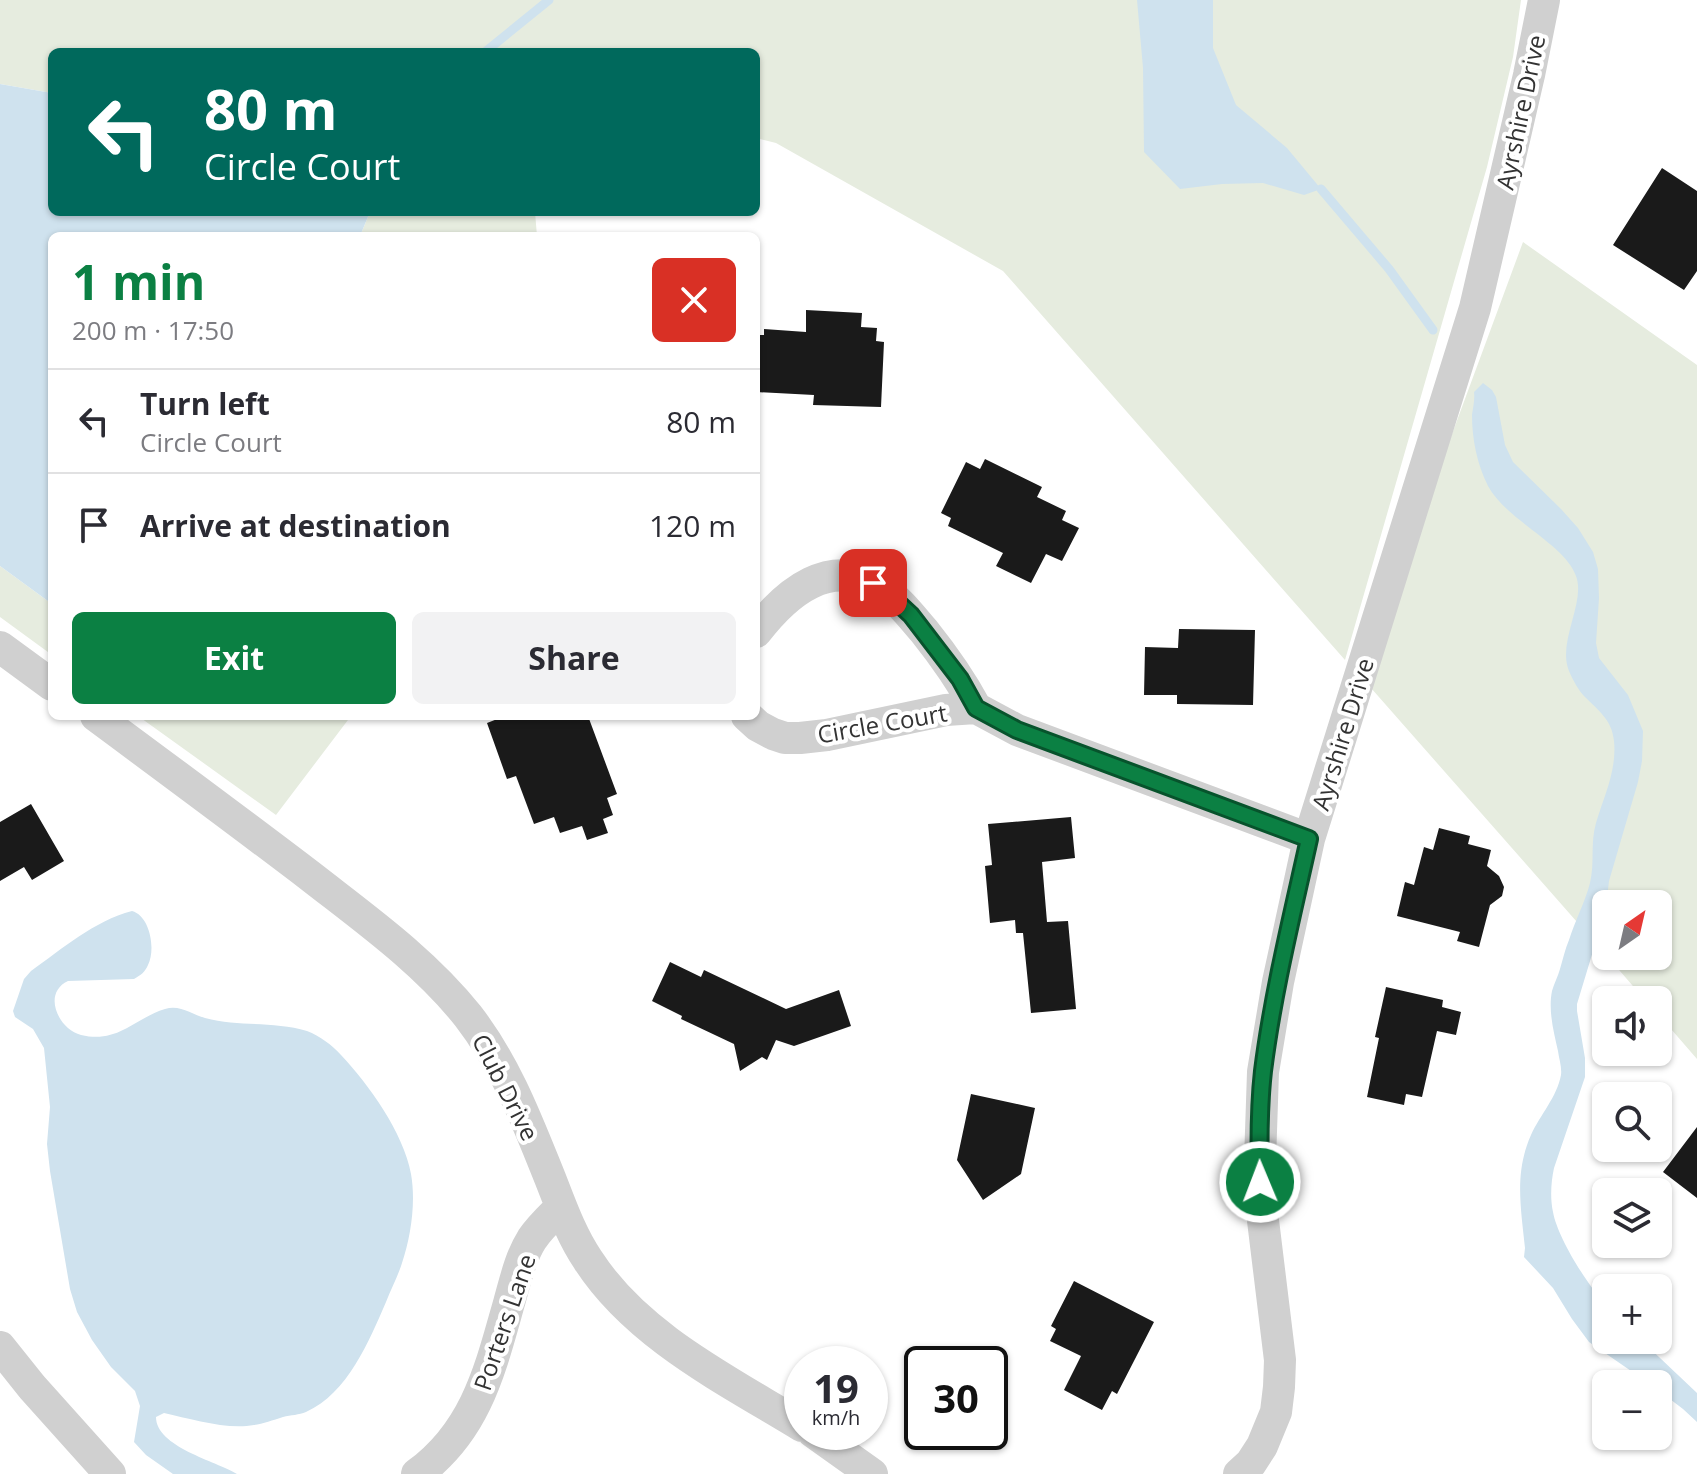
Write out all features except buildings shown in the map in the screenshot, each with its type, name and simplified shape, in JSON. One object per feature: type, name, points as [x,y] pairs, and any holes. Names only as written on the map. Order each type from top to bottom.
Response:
[{"type":"street","name":"Ayrshire Drive","points":[[1239,1474],[1262,1446],[1276,1412],[1279,1387],[1280,1360],[1261,1204],[1260,1118],[1272,1012],[1309,839],[1475,308],[1544,0]]},
{"type":"street","name":"Circle Court","points":[[760,627],[787,597],[805,585],[825,577],[861,579],[883,589],[911,615],[960,679],[976,708]]},
{"type":"street","points":[[0,647],[48,682]]},
{"type":"street","name":"Circle Court","points":[[751,720],[773,734],[800,738],[946,710],[976,708],[1017,730],[1309,839]]},
{"type":"street","name":"Club Drive","points":[[101,720],[366,920],[447,991],[485,1040],[512,1087],[575,1237],[593,1268],[616,1297],[640,1319],[697,1360],[784,1415]]},
{"type":"street","name":"Porters Lane","points":[[417,1474],[447,1446],[472,1411],[489,1372],[522,1261],[532,1240],[561,1207]]},
{"type":"street","points":[[0,1347],[110,1474]]},
{"type":"street","points":[[838,1450],[872,1474]]},
{"type":"shaded area","points":[[0,0],[1521,0],[1513,57],[1487,167],[1345,660],[1003,271],[776,143],[760,139],[760,48],[48,48],[48,92],[0,84]]},
{"type":"shaded area","points":[[368,216],[535,216],[537,232],[362,232]]},
{"type":"shaded area","points":[[1523,242],[1697,365],[1697,1059],[1672,1030],[1672,986],[1633,986],[1619,970],[1672,970],[1672,890],[1592,890],[1592,939],[1371,688],[1435,480]]},
{"type":"shaded area","points":[[0,566],[48,601],[48,652],[0,617]]},
{"type":"shaded area","points":[[144,720],[348,720],[276,815]]},
{"type":"water","points":[[1137,0],[1213,0],[1213,48],[1236,105],[1287,148],[1321,189],[1304,195],[1263,183],[1180,189],[1144,152],[1143,68]]},
{"type":"water","points":[[0,84],[48,92],[48,216],[368,216],[362,232],[48,232],[48,601],[0,566]]},
{"type":"water","points":[[1483,383],[1492,390],[1505,445],[1513,462],[1578,528],[1593,552],[1598,569],[1596,643],[1599,658],[1628,695],[1643,731],[1638,782],[1608,890],[1592,890],[1592,954],[1577,1004],[1585,1077],[1554,1168],[1551,1190],[1553,1212],[1560,1234],[1592,1287],[1592,1344],[1553,1288],[1524,1257],[1520,1191],[1526,1149],[1561,1075],[1551,1014],[1552,991],[1590,883],[1594,831],[1612,773],[1614,741],[1608,722],[1582,694],[1566,660],[1577,598],[1576,576],[1560,553],[1508,510],[1488,486],[1474,442],[1474,392]]},
{"type":"water","points":[[132,911],[143,919],[150,934],[151,951],[147,967],[134,979],[68,981],[60,987],[55,1002],[56,1010],[66,1026],[81,1035],[106,1036],[154,1013],[175,1008],[218,1021],[282,1026],[312,1033],[337,1051],[373,1095],[401,1142],[411,1174],[412,1219],[400,1268],[364,1349],[334,1392],[306,1412],[254,1425],[221,1425],[164,1413],[156,1417],[159,1428],[176,1445],[237,1474],[173,1474],[146,1455],[134,1442],[140,1406],[135,1391],[111,1367],[92,1340],[77,1312],[70,1289],[47,1144],[50,1107],[44,1048],[33,1029],[15,1017],[13,1011],[24,979],[31,971],[92,929]]},
{"type":"water","points":[[1606,1354],[1656,1354],[1697,1393],[1697,1422],[1672,1401],[1672,1370],[1630,1370]]},
{"type":"waterway","points":[[490,48],[549,0]]},
{"type":"waterway","points":[[1321,189],[1389,269],[1433,330]]},
{"type":"route","points":[[873,583],[911,615],[960,679],[976,708],[1017,730],[1309,839],[1278,982],[1263,1072],[1260,1182]]}]
